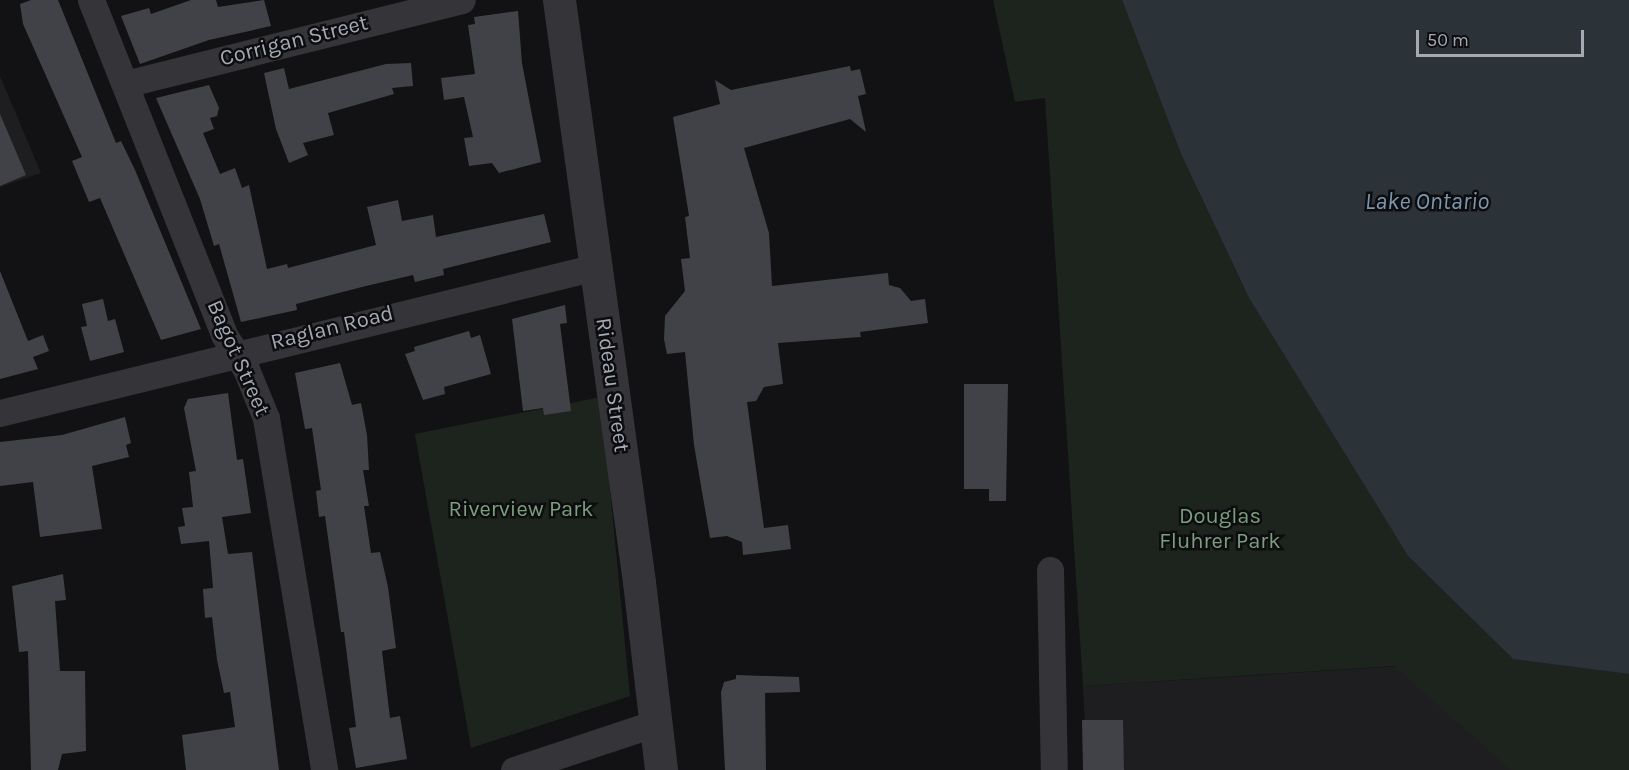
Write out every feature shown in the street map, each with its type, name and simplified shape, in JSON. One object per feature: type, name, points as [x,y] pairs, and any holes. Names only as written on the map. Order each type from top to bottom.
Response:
[{"type":"street","name":"Bagot Street","points":[[91,0],[224,335],[237,351],[266,418],[277,465],[324,770]]},
{"type":"street","name":"Corrigan Street","points":[[125,84],[462,0]]},
{"type":"street","name":"Rideau Street","points":[[559,0],[661,770]]},
{"type":"street","name":"Raglan Road","points":[[0,413],[237,351],[596,267]]},
{"type":"street","points":[[1050,570],[1054,770]]},
{"type":"street","points":[[514,770],[656,723]]},
{"type":"shaded area","points":[[0,76],[41,173],[0,187]]},
{"type":"shaded area","points":[[1513,659],[1629,674],[1629,770],[1087,770],[1083,686]]},
{"type":"green space","name":"Douglas Fluhrer Park","points":[[993,0],[1122,0],[1181,154],[1249,298],[1408,556],[1513,659],[1629,674],[1629,770],[1511,770],[1394,666],[1083,686],[1045,98],[1015,102]]},
{"type":"green space","name":"Riverview Park","points":[[601,397],[630,696],[471,748],[415,434]]},
{"type":"water","name":"Lake Ontario","points":[[1122,0],[1629,0],[1629,674],[1513,659],[1408,556],[1249,298],[1181,154]]},
{"type":"building","points":[[31,0],[58,0],[116,143],[121,141],[135,170],[201,329],[161,340],[100,198],[89,202],[72,161],[82,157],[23,24],[20,4]]},
{"type":"building","points":[[191,0],[216,0],[218,7],[264,0],[271,26],[209,40],[140,64],[121,16],[149,8],[151,14]]},
{"type":"building","points":[[518,11],[522,63],[541,162],[499,173],[492,163],[469,166],[464,138],[473,137],[464,97],[444,100],[441,78],[475,74],[468,25],[475,24],[474,17]]},
{"type":"building","points":[[411,63],[413,86],[392,88],[394,94],[328,113],[334,135],[303,143],[308,155],[289,163],[276,129],[264,73],[284,68],[289,89],[386,64]]},
{"type":"building","points":[[850,66],[851,71],[860,69],[866,94],[858,96],[866,132],[850,119],[744,148],[769,233],[772,286],[888,273],[889,285],[900,288],[911,301],[925,299],[928,323],[860,332],[861,337],[778,343],[783,384],[764,387],[756,401],[747,402],[764,528],[788,525],[791,549],[743,555],[742,542],[727,536],[710,538],[694,445],[685,352],[667,354],[664,339],[665,316],[685,291],[681,259],[690,258],[685,217],[689,216],[673,117],[720,104],[715,80],[731,90]]},
{"type":"building","points":[[209,85],[219,108],[217,116],[210,118],[214,129],[203,133],[220,174],[235,168],[242,188],[249,185],[267,269],[287,264],[288,268],[376,245],[367,207],[398,200],[402,221],[433,215],[436,237],[544,214],[551,242],[443,269],[444,275],[415,282],[413,275],[296,304],[297,310],[241,322],[219,244],[214,246],[200,199],[156,98]]},
{"type":"building","points":[[0,114],[26,175],[0,186]]},
{"type":"building","points":[[0,271],[28,341],[43,335],[49,351],[33,357],[38,369],[0,379]]},
{"type":"building","points":[[103,299],[108,321],[115,319],[124,352],[90,361],[81,327],[87,326],[82,304]]},
{"type":"building","points":[[565,305],[567,323],[560,324],[571,411],[544,415],[543,408],[523,411],[512,319]]},
{"type":"building","points":[[469,331],[471,338],[480,335],[491,374],[444,387],[445,394],[423,400],[405,354],[415,351],[414,347]]},
{"type":"building","points":[[340,363],[352,405],[361,403],[367,435],[369,470],[363,470],[369,506],[364,506],[371,553],[380,552],[388,587],[396,648],[382,651],[390,718],[400,716],[407,759],[356,768],[349,728],[356,727],[344,632],[341,632],[325,516],[319,517],[316,491],[321,490],[312,428],[305,429],[295,373]]},
{"type":"building","points":[[964,384],[1008,384],[1006,501],[989,501],[989,489],[964,489]]},
{"type":"building","points":[[228,393],[237,460],[243,459],[251,513],[222,517],[228,554],[252,552],[279,770],[186,770],[182,735],[235,727],[230,692],[224,693],[217,660],[212,617],[205,618],[203,589],[213,588],[209,541],[181,544],[178,527],[185,526],[182,508],[193,507],[189,472],[196,471],[184,408],[188,399]]},
{"type":"building","points":[[125,417],[131,443],[126,445],[129,457],[92,466],[102,529],[40,537],[33,482],[0,486],[0,442],[62,435]]},
{"type":"building","points":[[63,574],[66,600],[55,601],[60,671],[85,671],[86,751],[62,754],[58,770],[31,770],[28,651],[19,652],[12,586]]},
{"type":"building","points":[[736,675],[799,677],[800,692],[765,693],[766,770],[725,770],[721,692],[724,682],[736,679]]},
{"type":"building","points":[[1082,720],[1123,720],[1124,770],[1083,770]]}]
